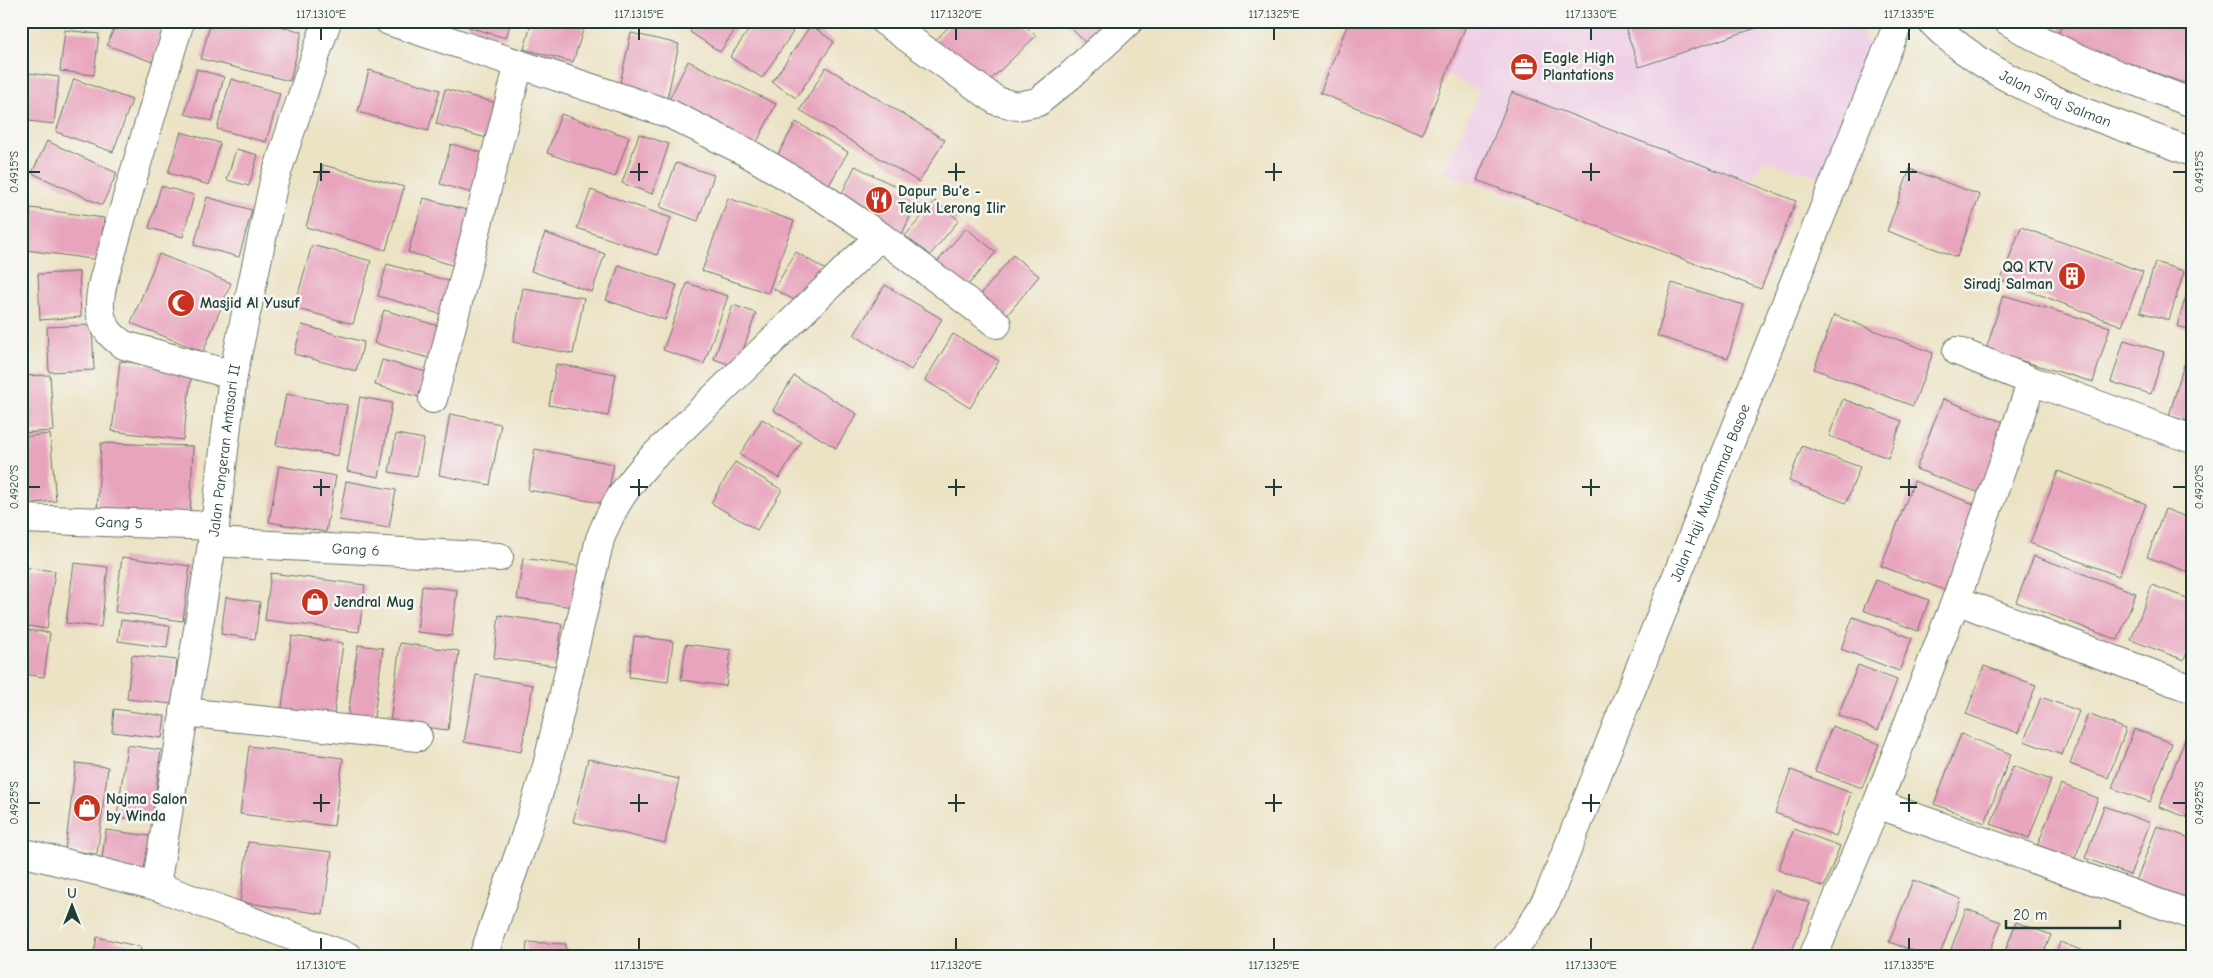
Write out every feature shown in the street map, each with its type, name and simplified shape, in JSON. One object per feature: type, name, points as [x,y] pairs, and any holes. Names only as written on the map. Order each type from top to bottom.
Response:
[{"type":"street","points":[[180,21],[122,214],[101,292],[100,315],[114,339],[124,345],[233,375]]},
{"type":"street","name":"Jalan Pangeran Antasari II","points":[[156,886],[214,534],[233,375],[274,181],[327,21]]},
{"type":"street","points":[[389,21],[670,114],[746,152],[826,199],[880,236],[997,324]]},
{"type":"street","points":[[884,21],[997,101],[1017,106],[1038,102],[1070,76],[1129,21]]},
{"type":"street","name":"Jalan Haji Muhammad Basoe","points":[[1506,957],[1521,942],[1549,895],[1899,21]]},
{"type":"street","name":"Jalan Siraj Salman","points":[[1931,21],[1944,35],[2006,77],[2036,92],[2192,152]]},
{"type":"street","points":[[2008,21],[2031,36],[2098,66],[2192,103]]},
{"type":"street","points":[[433,398],[519,64]]},
{"type":"street","points":[[483,957],[548,766],[600,539],[611,510],[630,482],[649,461],[880,236]]},
{"type":"street","points":[[1957,351],[2032,381],[2192,439]]},
{"type":"street","points":[[1813,957],[1877,804],[1956,600],[2032,381]]},
{"type":"street","name":"Gang 5","points":[[21,519],[214,534]]},
{"type":"street","name":"Gang 6","points":[[214,534],[499,557]]},
{"type":"street","points":[[1956,600],[2192,689]]},
{"type":"street","points":[[184,712],[418,736]]},
{"type":"street","points":[[1877,804],[2192,916]]},
{"type":"street","points":[[21,852],[156,886],[349,957]]},
{"type":"shaded area","points":[[1338,21],[1856,21],[1872,50],[1821,177],[1762,160],[1713,264],[1444,172],[1480,91]]},
{"type":"building","points":[[117,21],[168,21],[152,62],[107,45]]},
{"type":"building","points":[[211,21],[261,21],[302,32],[290,81],[201,59]]},
{"type":"building","points":[[470,21],[511,21],[506,38],[468,27]]},
{"type":"building","points":[[532,21],[586,21],[573,62],[524,49]]},
{"type":"building","points":[[697,21],[741,21],[720,52],[690,32]]},
{"type":"building","points":[[755,21],[777,21],[793,32],[762,78],[730,57]]},
{"type":"building","points":[[954,21],[1021,21],[1036,36],[984,86],[932,44]]},
{"type":"building","points":[[1064,21],[1124,21],[1093,50]]},
{"type":"building","points":[[1349,21],[1468,21],[1422,134],[1320,93]]},
{"type":"building","points":[[1623,21],[1774,21],[1774,22],[1639,67]]},
{"type":"building","points":[[2063,21],[2192,21],[2192,86],[2057,37]]},
{"type":"building","points":[[811,25],[834,42],[796,98],[772,82]]},
{"type":"building","points":[[65,30],[99,34],[94,75],[60,71]]},
{"type":"building","points":[[631,33],[679,44],[665,108],[619,88]]},
{"type":"building","points":[[688,61],[776,104],[752,152],[665,108]]},
{"type":"building","points":[[826,67],[945,140],[919,182],[800,110]]},
{"type":"building","points":[[197,69],[224,77],[212,121],[185,114]]},
{"type":"building","points":[[369,70],[440,90],[428,131],[358,112]]},
{"type":"building","points":[[21,72],[59,77],[54,124],[21,120]]},
{"type":"building","points":[[74,79],[132,100],[113,152],[56,132]]},
{"type":"building","points":[[231,79],[280,93],[266,142],[217,129]]},
{"type":"building","points":[[445,89],[500,104],[490,139],[436,124]]},
{"type":"building","points":[[1512,92],[1796,201],[1761,289],[1477,180]]},
{"type":"building","points":[[561,114],[629,137],[615,177],[547,153]]},
{"type":"building","points":[[796,122],[848,152],[824,194],[772,165]]},
{"type":"building","points":[[181,132],[220,143],[209,185],[168,173]]},
{"type":"building","points":[[639,134],[669,144],[652,194],[622,183]]},
{"type":"building","points":[[47,141],[117,173],[102,205],[32,173]]},
{"type":"building","points":[[451,144],[487,154],[476,194],[440,184]]},
{"type":"building","points":[[236,149],[258,155],[249,186],[227,180]]},
{"type":"building","points":[[676,163],[714,175],[698,221],[660,207]]},
{"type":"building","points":[[323,165],[404,187],[386,250],[306,227]]},
{"type":"building","name":"Dapur Bu'e - Teluk Lerong Ilir","points":[[855,166],[919,198],[902,234],[838,202]]},
{"type":"building","points":[[1910,169],[1980,195],[1957,257],[1887,231]]},
{"type":"building","points":[[161,186],[194,195],[183,237],[149,228]]},
{"type":"building","points":[[591,190],[671,218],[657,255],[577,228]]},
{"type":"building","points":[[207,197],[252,210],[239,257],[194,245]]},
{"type":"building","points":[[424,198],[474,212],[459,267],[408,252]]},
{"type":"building","points":[[728,198],[794,221],[768,293],[702,271]]},
{"type":"building","points":[[935,201],[959,220],[930,255],[905,236]]},
{"type":"building","points":[[31,208],[104,218],[99,260],[26,250]]},
{"type":"building","name":"QQ KTV Siradj Salman","points":[[2021,227],[2143,272],[2122,326],[2001,280]]},
{"type":"building","points":[[966,228],[996,252],[963,291],[933,267]]},
{"type":"building","points":[[545,233],[605,254],[592,292],[531,271]]},
{"type":"building","points":[[312,245],[371,261],[353,324],[294,308]]},
{"type":"building","points":[[796,252],[829,272],[805,306],[774,289]]},
{"type":"building","name":"Masjid Al Yusuf","points":[[159,254],[231,283],[203,352],[131,323]]},
{"type":"building","points":[[1013,255],[1039,276],[1000,324],[974,303]]},
{"type":"building","points":[[2155,262],[2184,271],[2169,320],[2140,312]]},
{"type":"building","points":[[387,264],[460,284],[450,317],[378,296]]},
{"type":"building","points":[[619,265],[677,285],[665,320],[606,300]]},
{"type":"building","points":[[79,272],[81,317],[40,320],[38,274]]},
{"type":"building","points":[[687,283],[728,296],[704,364],[663,350]]},
{"type":"building","points":[[1672,283],[1744,305],[1728,358],[1657,336]]},
{"type":"building","points":[[885,285],[942,319],[911,370],[854,335]]},
{"type":"building","points":[[2189,286],[2192,286],[2192,330],[2177,326]]},
{"type":"building","points":[[523,288],[584,298],[573,354],[513,342]]},
{"type":"building","points":[[2003,295],[2110,327],[2093,382],[1986,350]]},
{"type":"building","points":[[733,305],[756,313],[737,367],[714,359]]},
{"type":"building","points":[[384,310],[449,329],[440,361],[374,343]]},
{"type":"building","points":[[1834,315],[1933,353],[1913,406],[1814,369]]},
{"type":"building","points":[[92,325],[94,370],[49,372],[47,327]]},
{"type":"building","points":[[302,325],[364,342],[356,371],[294,354]]},
{"type":"building","points":[[953,334],[999,361],[970,408],[925,380]]},
{"type":"building","points":[[2124,340],[2164,352],[2151,394],[2111,382]]},
{"type":"building","points":[[382,360],[437,375],[430,400],[375,385]]},
{"type":"building","points":[[120,361],[192,370],[183,440],[112,431]]},
{"type":"building","points":[[556,364],[616,374],[608,416],[549,405]]},
{"type":"building","points":[[2184,364],[2192,366],[2192,422],[2169,416]]},
{"type":"building","points":[[50,375],[54,431],[21,433],[21,376]]},
{"type":"building","points":[[794,376],[857,414],[836,448],[773,410]]},
{"type":"building","points":[[286,394],[347,405],[338,456],[276,445]]},
{"type":"building","points":[[360,397],[392,403],[379,477],[347,471]]},
{"type":"building","points":[[1843,399],[1902,421],[1888,458],[1829,436]]},
{"type":"building","points":[[1943,399],[2006,423],[1980,493],[1916,469]]},
{"type":"building","points":[[450,414],[501,424],[490,485],[439,475]]},
{"type":"building","points":[[762,419],[801,442],[779,478],[740,455]]},
{"type":"building","points":[[50,434],[56,501],[21,504],[21,437]]},
{"type":"building","points":[[396,434],[424,439],[417,477],[389,472]]},
{"type":"building","points":[[101,443],[193,446],[190,517],[97,513]]},
{"type":"building","points":[[1802,446],[1860,467],[1846,503],[1789,481]]},
{"type":"building","points":[[535,449],[614,464],[606,504],[528,490]]},
{"type":"building","points":[[735,462],[782,490],[757,530],[711,503]]},
{"type":"building","points":[[279,466],[336,476],[326,532],[269,522]]},
{"type":"building","points":[[2058,471],[2146,504],[2119,576],[2030,543]]},
{"type":"building","points":[[346,481],[396,490],[389,528],[339,520]]},
{"type":"building","points":[[1914,481],[1976,505],[1944,590],[1881,566]]},
{"type":"building","points":[[2165,509],[2192,519],[2191,573],[2147,557]]},
{"type":"building","points":[[2034,556],[2136,593],[2118,640],[2016,602]]},
{"type":"building","points":[[122,557],[190,566],[183,621],[115,612]]},
{"type":"building","points":[[523,558],[578,566],[573,607],[517,599]]},
{"type":"building","points":[[74,563],[108,567],[101,627],[66,623]]},
{"type":"building","points":[[21,567],[55,571],[47,629],[21,625]]},
{"type":"building","name":"Jendral Mug","points":[[271,573],[365,585],[359,632],[265,620]]},
{"type":"building","points":[[1876,580],[1929,600],[1918,631],[1863,610]]},
{"type":"building","points":[[2152,585],[2192,600],[2192,640],[2184,660],[2131,640]]},
{"type":"building","points":[[422,586],[457,590],[452,636],[417,632]]},
{"type":"building","points":[[226,597],[260,602],[255,639],[221,634]]},
{"type":"building","points":[[499,615],[562,624],[556,666],[494,658]]},
{"type":"building","points":[[1853,617],[1912,638],[1899,671],[1841,649]]},
{"type":"building","points":[[121,620],[170,626],[167,648],[118,641]]},
{"type":"building","points":[[21,629],[50,633],[44,677],[21,674]]},
{"type":"building","points":[[292,636],[343,643],[333,721],[281,714]]},
{"type":"building","points":[[634,636],[673,641],[668,682],[629,677]]},
{"type":"building","points":[[400,643],[459,651],[448,730],[390,723]]},
{"type":"building","points":[[686,644],[731,650],[726,686],[681,680]]},
{"type":"building","points":[[358,645],[383,648],[373,725],[347,721]]},
{"type":"building","points":[[132,655],[177,660],[172,704],[127,699]]},
{"type":"building","points":[[1858,665],[1897,680],[1878,730],[1838,715]]},
{"type":"building","points":[[1984,666],[2036,685],[2018,733],[1966,714]]},
{"type":"building","points":[[476,675],[533,685],[521,752],[464,742]]},
{"type":"building","points":[[2041,697],[2079,711],[2062,755],[2024,741]]},
{"type":"building","points":[[114,709],[165,716],[162,738],[112,732]]},
{"type":"building","points":[[2088,714],[2126,729],[2108,778],[2070,764]]},
{"type":"building","points":[[1832,726],[1879,744],[1862,788],[1815,771]]},
{"type":"building","points":[[2134,729],[2172,743],[2150,802],[2112,788]]},
{"type":"building","points":[[1961,734],[2011,754],[1985,823],[1934,804]]},
{"type":"building","points":[[2185,739],[2192,742],[2192,819],[2159,807]]},
{"type":"building","points":[[127,745],[161,750],[152,821],[117,817]]},
{"type":"building","points":[[249,746],[343,758],[334,826],[240,814]]},
{"type":"building","points":[[588,759],[679,779],[665,843],[573,822]]},
{"type":"building","name":"Najma Salon by Winda","points":[[76,763],[108,767],[97,854],[65,850]]},
{"type":"building","points":[[2013,766],[2051,780],[2029,838],[1991,824]]},
{"type":"building","points":[[1791,770],[1851,793],[1836,836],[1775,813]]},
{"type":"building","points":[[2061,784],[2098,798],[2072,866],[2035,852]]},
{"type":"building","points":[[2104,806],[2150,823],[2130,875],[2085,858]]},
{"type":"building","points":[[2157,826],[2192,839],[2192,883],[2183,907],[2133,889]]},
{"type":"building","points":[[1794,829],[1840,846],[1824,887],[1778,870]]},
{"type":"building","points":[[106,830],[150,836],[146,872],[101,866]]},
{"type":"building","points":[[248,842],[332,852],[323,914],[240,902]]},
{"type":"building","points":[[1913,880],[1961,899],[1939,957],[1931,957],[1889,942]]},
{"type":"building","points":[[1774,890],[1810,903],[1790,957],[1749,957]]},
{"type":"building","points":[[1966,909],[2001,922],[1988,957],[1948,957]]},
{"type":"building","points":[[2016,922],[2051,935],[2042,957],[2003,957]]},
{"type":"building","points":[[97,937],[141,947],[139,957],[93,957]]},
{"type":"building","points":[[527,942],[566,944],[566,957],[526,957]]},
{"type":"building","points":[[2060,942],[2098,957],[2055,957]]},
{"type":"building","points":[[2106,952],[2117,957],[2104,957]]},
{"type":"place","name":"Eagle High Plantations","points":[[1524,67]]},
{"type":"place","name":"Dapur Bu'e - Teluk Lerong Ilir","points":[[879,200]]},
{"type":"place","name":"QQ KTV Siradj Salman","points":[[2072,276]]},
{"type":"place","name":"Masjid Al Yusuf","points":[[181,303]]},
{"type":"place","name":"Jendral Mug","points":[[315,602]]},
{"type":"place","name":"Najma Salon by Winda","points":[[87,808]]}]
